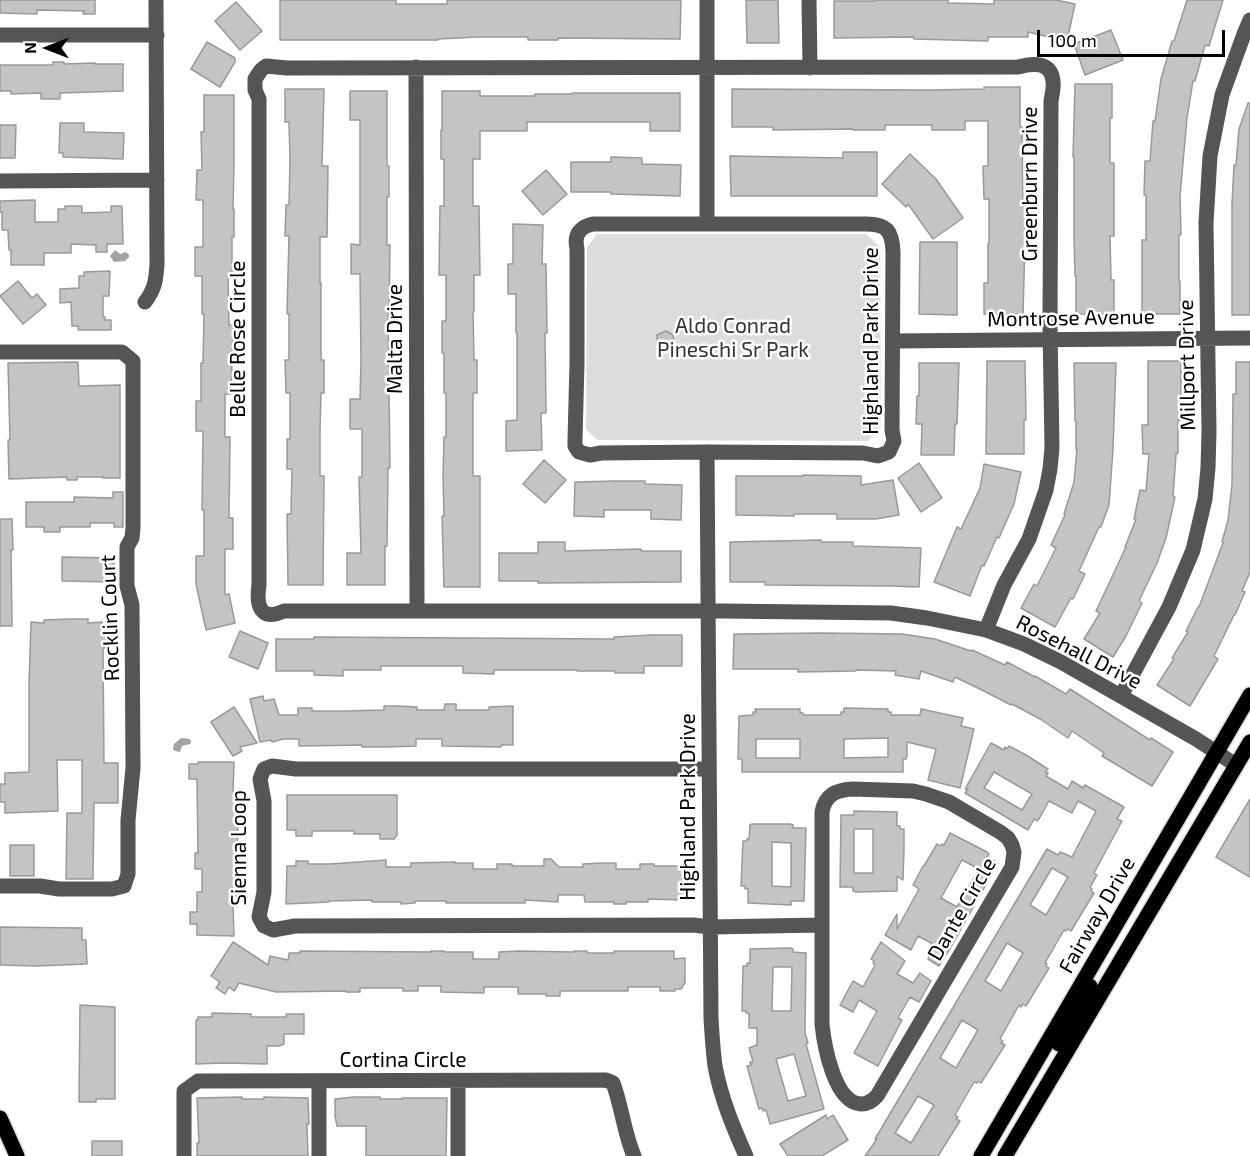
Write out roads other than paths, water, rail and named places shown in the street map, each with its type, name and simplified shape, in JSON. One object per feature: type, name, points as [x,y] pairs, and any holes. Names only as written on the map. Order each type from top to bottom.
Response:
[{"type":"main road","name":"Fairway Drive","points":[[981,1156],[1250,695]]},
{"type":"main road","name":"Fairway Drive","points":[[1005,1156],[1250,742]]},
{"type":"main road","points":[[1031,1113],[1031,1094],[1087,995],[1104,946]]},
{"type":"main road","points":[[0,1118],[17,1156]]},
{"type":"street","points":[[145,302],[155,283],[157,264],[156,0]]},
{"type":"street","points":[[707,0],[707,223]]},
{"type":"street","points":[[809,0],[810,68]]},
{"type":"street","name":"Millport Drive","points":[[1121,696],[1169,607],[1193,550],[1205,499],[1208,468],[1206,223],[1209,156],[1222,95],[1250,20]]},
{"type":"street","points":[[0,35],[156,35]]},
{"type":"street","name":"Greenburn Drive","points":[[708,68],[1018,67],[1040,64],[1049,70],[1053,80],[1051,101],[1052,448],[1050,469],[1046,490],[1029,539],[1004,585],[986,630]]},
{"type":"street","name":"Belle Rose Circle","points":[[708,68],[287,68],[266,66],[255,79],[255,90],[259,99],[259,585],[257,599],[261,611],[273,615],[284,611],[708,612]]},
{"type":"street","name":"Malta Drive","points":[[416,68],[417,611]]},
{"type":"street","points":[[0,180],[157,180]]},
{"type":"street","name":"Highland Park Drive","points":[[707,223],[866,224],[882,226],[887,230],[892,238],[892,430],[894,441],[889,452],[878,456],[863,453],[708,452],[590,455],[579,452],[575,446],[577,363],[577,249],[575,242],[580,229],[593,224],[707,223]]},
{"type":"street","name":"Montrose Avenue","points":[[893,341],[1250,338]]},
{"type":"street","name":"Rocklin Court","points":[[0,352],[122,352],[133,361],[133,528],[132,538],[127,547],[127,586],[132,605],[133,768],[128,819],[128,874],[124,886],[112,889],[0,886]]},
{"type":"street","name":"Highland Park Drive","points":[[708,452],[711,1019],[715,1065],[722,1096],[746,1156]]},
{"type":"street","name":"Rosehall Drive","points":[[708,612],[891,613],[986,630],[1024,644],[1061,662],[1236,765]]},
{"type":"street","name":"Sienna Loop","points":[[709,769],[296,769],[272,766],[264,769],[260,779],[264,801],[264,892],[259,917],[264,926],[273,930],[295,926],[693,925],[710,927]]},
{"type":"street","name":"Dante Circle","points":[[852,789],[899,789],[926,794],[949,802],[1004,834],[1012,845],[1014,856],[1012,867],[877,1096],[866,1103],[853,1102],[846,1096],[838,1085],[826,1051],[822,1024],[822,925],[822,812],[827,798],[836,792],[852,789]]},
{"type":"street","points":[[710,927],[822,925]]},
{"type":"street","name":"Cortina Circle","points":[[184,1156],[184,1091],[198,1081],[606,1080],[613,1083],[618,1096],[634,1156]]},
{"type":"street","points":[[319,1081],[319,1156]]},
{"type":"street","points":[[458,1081],[458,1156]]},
{"type":"park label","name":"Aldo Conrad Pineschi Sr Park","points":[[733,338]]}]
